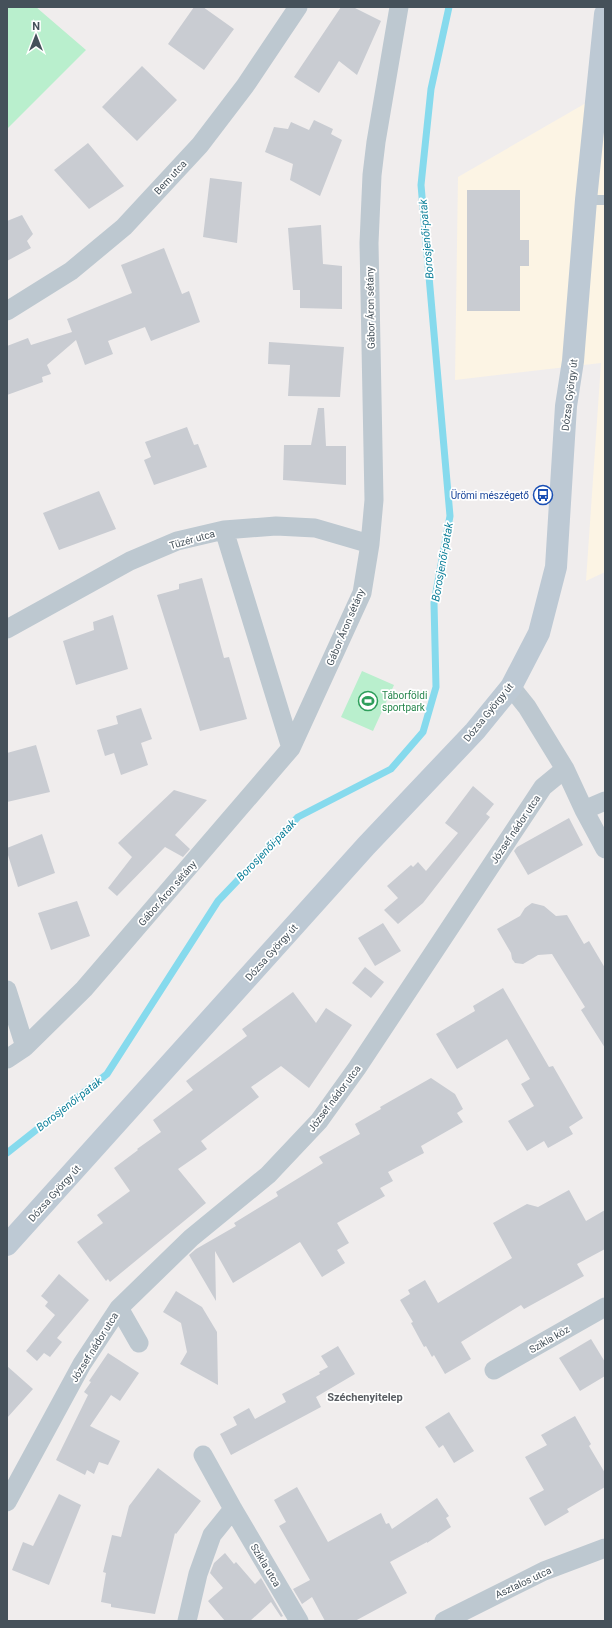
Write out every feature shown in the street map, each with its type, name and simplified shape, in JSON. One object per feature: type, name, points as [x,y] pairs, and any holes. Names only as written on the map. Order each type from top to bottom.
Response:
[{"type":"main road","name":"Dózsa György út","points":[[7,1245],[366,846],[475,731],[511,687],[540,634],[556,567],[566,406],[596,200],[605,14]]},
{"type":"street","name":"Bem utca","points":[[7,312],[71,271],[124,227],[200,144],[246,86],[298,7]]},
{"type":"street","name":"Gábor Áron sétány","points":[[7,1059],[24,1047],[84,989],[292,748],[362,593],[370,544],[374,500],[368,243],[372,175],[376,142],[399,7]]},
{"type":"street","name":"Tüzér utca","points":[[7,629],[130,562],[177,541],[224,530],[276,526],[315,528],[370,544]]},
{"type":"street","points":[[224,530],[292,748]]},
{"type":"street","points":[[511,687],[527,707],[565,769],[584,810],[605,849]]},
{"type":"street","name":"József nádor utca","points":[[7,1502],[82,1364],[119,1308],[191,1238],[268,1175],[319,1121],[357,1068],[543,787],[565,769]]},
{"type":"street","points":[[584,810],[605,801]]},
{"type":"street","points":[[7,990],[24,1047]]},
{"type":"street","name":"Szikla köz","points":[[494,1370],[605,1307]]},
{"type":"street","points":[[119,1308],[139,1343]]},
{"type":"street","name":"Szikla utca","points":[[203,1454],[233,1509],[299,1621]]},
{"type":"street","points":[[187,1621],[198,1574],[212,1535],[233,1509]]},
{"type":"street","name":"Asztalos utca","points":[[444,1621],[544,1571],[605,1548]]},
{"type":"shaded area","points":[[605,92],[605,572],[586,581],[601,363],[455,380],[458,177]]},
{"type":"green space","points":[[7,7],[36,7],[86,50],[7,129]]},
{"type":"green space","name":"Táborföldi sportpark","points":[[362,671],[394,685],[373,731],[341,717]]},
{"type":"building","points":[[194,7],[203,7],[234,29],[204,70],[168,44]]},
{"type":"building","points":[[341,7],[353,7],[381,21],[357,75],[339,61],[319,93],[294,77]]},
{"type":"building","points":[[142,66],[177,100],[137,141],[102,107]]},
{"type":"building","points":[[314,120],[333,129],[331,134],[342,140],[320,196],[290,180],[293,164],[265,152],[274,127],[288,129],[291,122],[309,130]]},
{"type":"building","points":[[88,143],[124,186],[89,209],[54,170]]},
{"type":"building","points":[[210,178],[242,182],[237,243],[203,237]]},
{"type":"building","points":[[467,190],[520,190],[520,240],[529,240],[529,266],[520,266],[520,311],[467,311]]},
{"type":"building","points":[[22,215],[33,234],[27,241],[31,248],[7,261],[7,221]]},
{"type":"building","points":[[321,225],[323,264],[342,266],[342,309],[300,308],[300,290],[293,290],[288,228]]},
{"type":"building","points":[[164,248],[182,294],[189,291],[200,322],[151,341],[145,327],[108,341],[113,354],[85,365],[76,340],[47,365],[51,374],[42,377],[43,382],[7,395],[7,346],[28,338],[31,345],[72,332],[67,319],[132,293],[121,265]]},
{"type":"building","points":[[269,342],[344,347],[340,397],[288,396],[290,365],[268,364]]},
{"type":"building","points":[[318,408],[324,408],[326,446],[346,446],[346,485],[283,480],[284,445],[311,445]]},
{"type":"building","points":[[187,427],[194,445],[198,444],[207,467],[154,485],[144,460],[151,457],[145,442]]},
{"type":"building","points":[[99,491],[116,529],[59,550],[43,513]]},
{"type":"building","points":[[202,578],[224,658],[229,657],[247,719],[200,731],[157,595],[179,589],[179,584]]},
{"type":"building","points":[[113,615],[128,669],[76,685],[63,641],[94,630],[93,622]]},
{"type":"building","points":[[141,708],[152,739],[141,743],[148,765],[121,775],[114,753],[105,756],[97,730],[118,724],[116,716]]},
{"type":"building","points":[[36,745],[50,792],[7,802],[7,753]]},
{"type":"building","points":[[473,786],[494,804],[486,814],[490,817],[423,903],[398,924],[384,910],[398,898],[387,886],[411,865],[413,867],[418,862],[426,871],[458,833],[445,823]]},
{"type":"building","points":[[174,790],[207,800],[175,835],[190,849],[183,857],[165,847],[117,896],[108,888],[132,857],[118,843]]},
{"type":"building","points":[[569,818],[583,845],[528,875],[514,851],[517,847]]},
{"type":"building","points":[[42,834],[55,873],[18,887],[7,848]]},
{"type":"building","points":[[77,901],[90,936],[51,950],[38,913]]},
{"type":"building","points":[[532,903],[544,906],[556,916],[567,915],[584,944],[589,941],[605,968],[605,1048],[581,1010],[585,1007],[552,954],[538,955],[523,964],[515,963],[512,959],[511,953],[497,929],[520,916],[525,908]]},
{"type":"building","points":[[383,923],[401,951],[375,966],[358,938]]},
{"type":"building","points":[[365,967],[384,982],[371,998],[352,983]]},
{"type":"building","points":[[503,988],[549,1067],[553,1066],[583,1118],[569,1127],[573,1134],[548,1148],[544,1141],[527,1151],[508,1121],[534,1106],[521,1084],[530,1079],[507,1039],[457,1069],[436,1034],[475,1011],[473,1006]]},
{"type":"building","points":[[293,992],[316,1023],[326,1008],[352,1025],[309,1088],[281,1066],[251,1087],[259,1097],[201,1141],[207,1149],[178,1169],[206,1203],[110,1282],[108,1279],[106,1281],[77,1242],[103,1223],[97,1215],[130,1191],[114,1168],[161,1132],[153,1120],[193,1090],[186,1081],[247,1036],[242,1029]]},
{"type":"building","points":[[431,1078],[455,1094],[463,1109],[457,1113],[463,1122],[421,1146],[424,1153],[388,1172],[393,1181],[380,1188],[385,1196],[337,1223],[349,1243],[337,1250],[345,1263],[322,1277],[300,1242],[233,1283],[215,1251],[216,1301],[189,1255],[196,1249],[236,1226],[234,1223],[278,1196],[276,1192],[323,1163],[319,1157],[360,1134],[355,1124],[381,1109],[380,1107]]},
{"type":"building","points":[[569,1190],[586,1221],[605,1210],[605,1249],[577,1264],[584,1276],[524,1309],[521,1305],[461,1342],[471,1359],[445,1374],[434,1355],[432,1357],[426,1346],[424,1347],[411,1323],[413,1322],[400,1300],[410,1294],[408,1290],[425,1280],[438,1303],[512,1258],[493,1223],[527,1204],[538,1207]]},
{"type":"building","points":[[59,1274],[89,1300],[57,1338],[62,1342],[50,1357],[44,1353],[37,1361],[26,1351],[55,1315],[45,1306],[48,1302],[41,1296]]},
{"type":"building","points":[[176,1291],[202,1307],[217,1332],[218,1385],[180,1364],[187,1352],[181,1323],[163,1312]]},
{"type":"building","points":[[591,1339],[605,1362],[605,1376],[580,1391],[559,1358]]},
{"type":"building","points":[[338,1346],[355,1374],[316,1397],[321,1407],[231,1455],[220,1434],[237,1425],[233,1417],[249,1408],[255,1419],[286,1402],[282,1394],[320,1374],[319,1372],[328,1367],[321,1356]]},
{"type":"building","points":[[108,1353],[139,1373],[120,1401],[111,1395],[90,1426],[120,1441],[108,1465],[99,1462],[94,1474],[87,1470],[85,1475],[56,1460],[88,1395],[84,1392],[91,1382],[89,1381]]},
{"type":"building","points":[[7,1366],[33,1389],[7,1418]]},
{"type":"building","points":[[449,1412],[474,1451],[454,1463],[443,1445],[439,1448],[425,1427]]},
{"type":"building","points":[[575,1416],[591,1444],[589,1446],[605,1473],[605,1487],[567,1509],[569,1512],[545,1526],[529,1498],[544,1490],[525,1457],[547,1445],[541,1435]]},
{"type":"building","points":[[158,1468],[201,1501],[176,1534],[175,1533],[155,1614],[111,1607],[111,1604],[101,1602],[106,1573],[103,1572],[112,1535],[121,1537],[129,1506]]},
{"type":"building","points":[[297,1487],[328,1542],[381,1513],[386,1524],[389,1523],[392,1529],[437,1498],[449,1516],[446,1518],[451,1527],[427,1543],[390,1562],[407,1593],[355,1621],[325,1621],[312,1597],[302,1604],[293,1589],[310,1580],[279,1526],[286,1522],[274,1500]]},
{"type":"building","points":[[59,1494],[81,1505],[49,1585],[12,1570],[23,1542],[33,1546]]},
{"type":"building","points":[[225,1553],[234,1564],[236,1562],[255,1584],[261,1578],[283,1616],[281,1617],[271,1602],[250,1621],[225,1621],[208,1601],[223,1588],[210,1573],[214,1563]]},
{"type":"waterway","name":"Borosjenői-patak","points":[[7,1153],[107,1074],[218,901],[298,817],[391,769],[423,732],[436,687],[434,603],[450,516],[421,185],[431,89],[449,7]]},
{"type":"place","name":"Ürömi mészégető","points":[[543,495]]},
{"type":"place","name":"Táborföldi sportpark","points":[[368,701]]},
{"type":"district","name":"Széchenyitelep","points":[[365,1397]]}]
